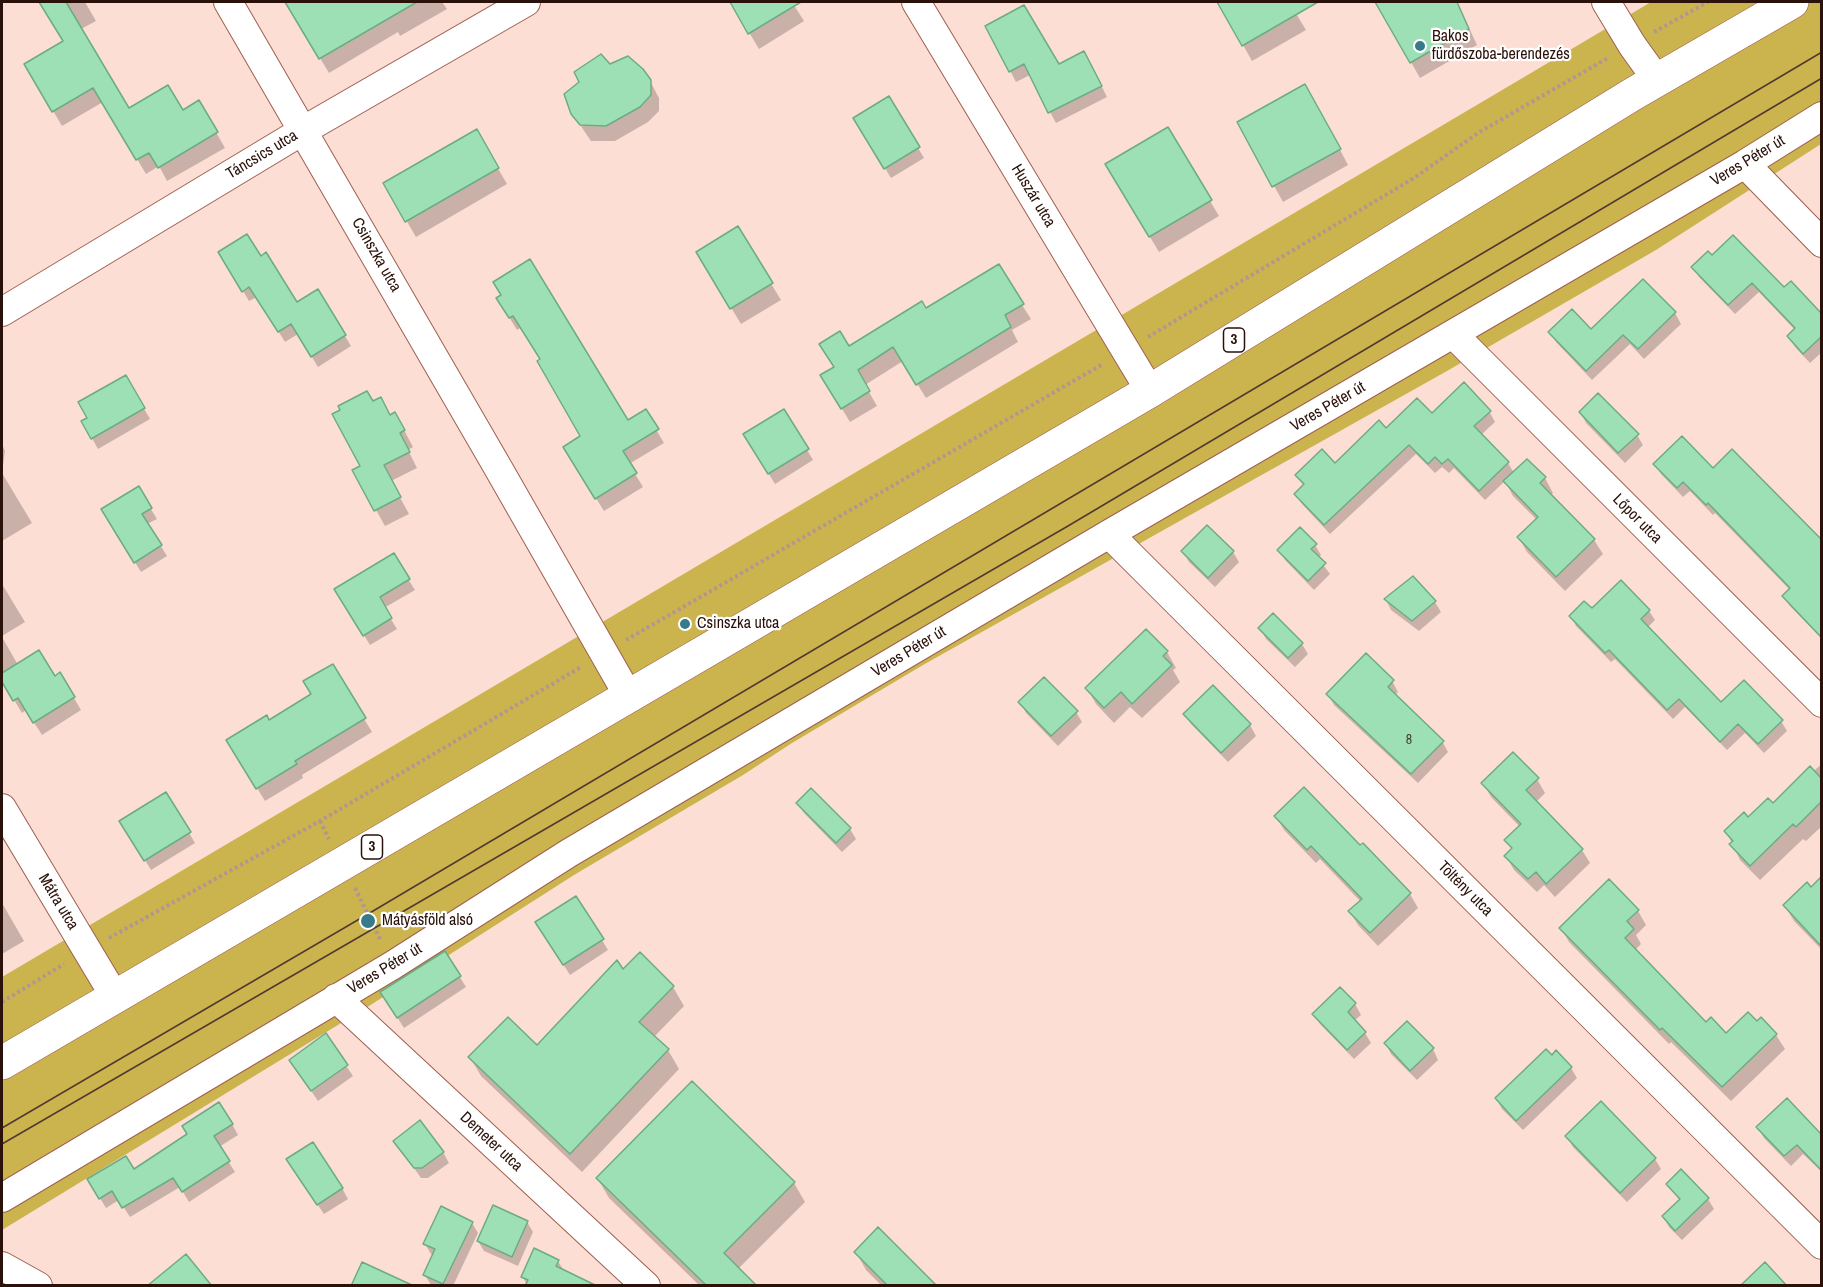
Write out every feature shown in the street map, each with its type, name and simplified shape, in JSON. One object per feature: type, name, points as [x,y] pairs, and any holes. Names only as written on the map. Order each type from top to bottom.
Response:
[{"type":"main road","name":"3","points":[[2,1064],[1150,391],[1657,80],[1792,2]]},
{"type":"street","name":"Csinszka utca","points":[[228,2],[304,130],[629,697]]},
{"type":"street","name":"Táncsics utca","points":[[2,312],[304,130],[526,2]]},
{"type":"street","name":"Huszár utca","points":[[915,2],[1150,391]]},
{"type":"street","points":[[1606,2],[1657,80]]},
{"type":"street","name":"Veres Péter út","points":[[2,1198],[393,965],[569,853],[1109,534],[1745,164],[1821,116]]},
{"type":"street","points":[[1745,164],[1821,243]]},
{"type":"street","name":"Lőpor utca","points":[[1453,334],[1821,703]]},
{"type":"street","name":"Töltény utca","points":[[1109,534],[1821,1245]]},
{"type":"street","name":"Mátra utca","points":[[2,808],[115,997]]},
{"type":"street","name":"Demeter utca","points":[[336,998],[646,1286]]},
{"type":"street","points":[[2,1266],[38,1286]]},
{"type":"path","points":[[2,1002],[87,951],[320,821],[604,653],[1126,351],[1414,178],[1478,133],[1708,2]]},
{"type":"path","points":[[320,821],[393,965]]},
{"type":"shaded area","points":[[1651,2],[1821,2],[1821,144],[1656,250],[1447,371],[923,665],[792,743],[743,775],[574,875],[369,1006],[2,1230],[2,977]]},
{"type":"building","points":[[39,2],[66,2],[129,108],[168,85],[183,110],[199,100],[218,132],[158,168],[149,153],[136,160],[93,88],[52,112],[24,64],[63,41]]},
{"type":"building","points":[[285,2],[417,2],[319,59]]},
{"type":"building","points":[[730,2],[801,2],[748,34]]},
{"type":"building","points":[[1217,2],[1318,2],[1242,46]]},
{"type":"building","name":"Bakos fürdőszoba-berendezés","points":[[1375,2],[1457,2],[1469,29],[1410,63]]},
{"type":"building","points":[[1024,5],[1059,64],[1084,51],[1102,86],[1048,113],[1024,64],[1009,72],[985,26]]},
{"type":"building","points":[[601,54],[610,64],[628,56],[643,69],[651,80],[651,95],[640,107],[606,126],[580,125],[571,114],[564,94],[579,82],[574,72]]},
{"type":"building","points":[[1305,84],[1341,149],[1272,187],[1237,122]]},
{"type":"building","points":[[889,96],[920,147],[884,169],[853,118]]},
{"type":"building","points":[[1168,127],[1212,200],[1149,237],[1105,164]]},
{"type":"building","points":[[477,129],[499,168],[405,222],[383,183]]},
{"type":"building","points":[[738,226],[773,283],[730,309],[696,252]]},
{"type":"building","points":[[247,234],[261,256],[266,252],[297,302],[318,289],[346,335],[311,357],[291,324],[278,332],[249,287],[242,292],[218,252]]},
{"type":"building","points":[[1733,235],[1784,287],[1791,281],[1821,313],[1821,337],[1803,354],[1787,336],[1795,328],[1752,283],[1728,305],[1691,267],[1708,251],[1712,255]]},
{"type":"building","points":[[530,259],[628,420],[646,409],[659,429],[623,451],[637,473],[595,499],[563,447],[580,436],[537,361],[540,359],[513,316],[509,318],[496,298],[501,295],[493,282]]},
{"type":"building","points":[[999,264],[1024,304],[1005,315],[1011,327],[916,385],[893,347],[858,370],[870,391],[841,409],[820,375],[834,367],[819,344],[840,331],[849,346],[922,301],[926,308]]},
{"type":"building","points":[[1643,279],[1676,312],[1638,349],[1623,335],[1586,371],[1548,332],[1572,309],[1591,329]]},
{"type":"building","points":[[126,375],[145,408],[91,439],[81,421],[87,418],[78,402]]},
{"type":"building","points":[[1464,382],[1491,411],[1474,426],[1509,462],[1479,491],[1448,459],[1442,464],[1435,457],[1428,464],[1409,445],[1324,525],[1294,494],[1304,484],[1295,475],[1322,449],[1335,463],[1379,420],[1386,428],[1417,398],[1432,413]]},
{"type":"building","points":[[367,391],[373,401],[381,397],[390,415],[395,412],[405,430],[400,433],[410,452],[384,465],[401,497],[374,511],[352,470],[360,466],[332,414],[340,410],[338,406]]},
{"type":"building","points":[[1598,393],[1639,434],[1618,453],[1579,412]]},
{"type":"building","points":[[784,409],[809,449],[768,474],[743,434]]},
{"type":"building","points":[[1682,436],[1713,468],[1732,449],[1821,539],[1821,637],[1782,596],[1790,588],[1708,503],[1706,505],[1683,482],[1677,488],[1653,464]]},
{"type":"building","points":[[1527,459],[1546,477],[1540,483],[1595,539],[1556,577],[1517,537],[1538,517],[1503,481]]},
{"type":"building","points":[[139,486],[152,508],[142,514],[162,545],[134,563],[101,509]]},
{"type":"building","points":[[1207,525],[1234,551],[1208,578],[1181,551]]},
{"type":"building","points":[[1300,527],[1317,544],[1311,549],[1326,563],[1308,581],[1277,550]]},
{"type":"building","points":[[394,553],[410,579],[380,597],[392,618],[363,636],[334,589]]},
{"type":"building","points":[[1413,576],[1436,601],[1412,621],[1384,599]]},
{"type":"building","points":[[1621,580],[1650,610],[1641,619],[1721,702],[1744,680],[1783,720],[1758,744],[1738,724],[1720,742],[1679,699],[1667,710],[1609,650],[1605,653],[1569,616],[1584,601],[1592,608]]},
{"type":"building","points":[[1273,613],[1303,643],[1288,658],[1258,628]]},
{"type":"building","points":[[1146,629],[1168,651],[1163,656],[1172,665],[1132,704],[1121,692],[1104,708],[1085,688]]},
{"type":"building","points":[[39,650],[55,676],[60,672],[75,697],[33,723],[18,698],[13,701],[2,682],[2,673]]},
{"type":"building","points":[[1366,653],[1394,680],[1388,687],[1444,741],[1411,774],[1326,694]]},
{"type":"building","points":[[333,664],[366,718],[295,761],[297,764],[256,789],[226,740],[267,715],[269,720],[311,694],[303,681]]},
{"type":"building","points":[[1044,677],[1078,711],[1051,736],[1018,702]]},
{"type":"building","points":[[1213,685],[1251,724],[1221,753],[1183,714]]},
{"type":"building","points":[[1513,752],[1539,778],[1526,790],[1583,849],[1546,884],[1536,872],[1528,879],[1504,856],[1512,848],[1504,840],[1521,824],[1481,783]]},
{"type":"building","points":[[1810,766],[1821,778],[1821,802],[1796,827],[1793,824],[1750,866],[1729,844],[1733,841],[1724,831],[1744,812],[1748,817],[1768,798],[1773,803]]},
{"type":"building","points":[[1304,787],[1411,893],[1370,933],[1348,911],[1362,899],[1311,846],[1307,850],[1274,816]]},
{"type":"building","points":[[811,788],[851,828],[836,843],[796,803]]},
{"type":"building","points":[[166,792],[191,832],[144,861],[119,821]]},
{"type":"building","points":[[1821,877],[1821,946],[1783,905],[1807,882],[1811,887]]},
{"type":"building","points":[[1609,879],[1639,910],[1627,921],[1634,929],[1625,938],[1706,1022],[1711,1017],[1726,1033],[1748,1012],[1757,1021],[1761,1017],[1777,1034],[1722,1087],[1662,1028],[1660,1030],[1559,928]]},
{"type":"building","points":[[576,896],[604,939],[563,965],[535,922]]},
{"type":"building","points":[[445,951],[461,976],[397,1018],[380,992]]},
{"type":"building","points":[[640,952],[674,986],[639,1022],[669,1049],[570,1154],[468,1057],[508,1017],[537,1045],[617,960],[623,969]]},
{"type":"building","points":[[1340,987],[1356,1003],[1348,1012],[1366,1032],[1347,1050],[1312,1014]]},
{"type":"building","points":[[1407,1021],[1434,1048],[1410,1071],[1384,1043]]},
{"type":"building","points":[[326,1033],[348,1065],[311,1091],[289,1060]]},
{"type":"building","points":[[1546,1049],[1552,1055],[1556,1050],[1572,1067],[1516,1121],[1495,1098]]},
{"type":"building","points":[[692,1081],[795,1182],[724,1253],[757,1286],[707,1286],[596,1178]]},
{"type":"building","points":[[1787,1098],[1821,1134],[1821,1170],[1797,1145],[1784,1156],[1756,1127]]},
{"type":"building","points":[[1601,1101],[1656,1158],[1620,1193],[1565,1136]]},
{"type":"building","points":[[219,1102],[233,1124],[214,1136],[230,1161],[182,1192],[173,1178],[122,1208],[112,1191],[99,1199],[87,1179],[126,1156],[134,1169],[187,1134],[182,1126]]},
{"type":"building","points":[[420,1120],[444,1152],[422,1168],[414,1168],[393,1141]]},
{"type":"building","points":[[313,1142],[343,1188],[317,1205],[286,1159]]},
{"type":"building","points":[[1681,1169],[1709,1198],[1675,1231],[1662,1216],[1680,1199],[1666,1184]]},
{"type":"building","points":[[493,1205],[528,1221],[512,1257],[477,1241]]},
{"type":"building","points":[[441,1206],[473,1222],[443,1284],[423,1275],[435,1249],[423,1244]]},
{"type":"building","points":[[878,1227],[937,1286],[888,1286],[854,1252]]},
{"type":"building","points":[[534,1248],[559,1260],[556,1266],[597,1286],[525,1286],[528,1280],[521,1277]]},
{"type":"building","points":[[186,1254],[212,1286],[147,1286]]},
{"type":"building","points":[[362,1262],[414,1286],[351,1286]]},
{"type":"building","points":[[1765,1262],[1787,1286],[1740,1286]]},
{"type":"tram line","points":[[2,1128],[368,914],[1822,52]]},
{"type":"tram line","points":[[2,1144],[1068,526],[1822,78]]},
{"type":"place","name":"Bakos fürdőszoba-berendezés","points":[[1420,46]]},
{"type":"place","name":"Csinszka utca","points":[[685,624]]},
{"type":"place","name":"Mátyásföld alsó","points":[[368,921]]}]
